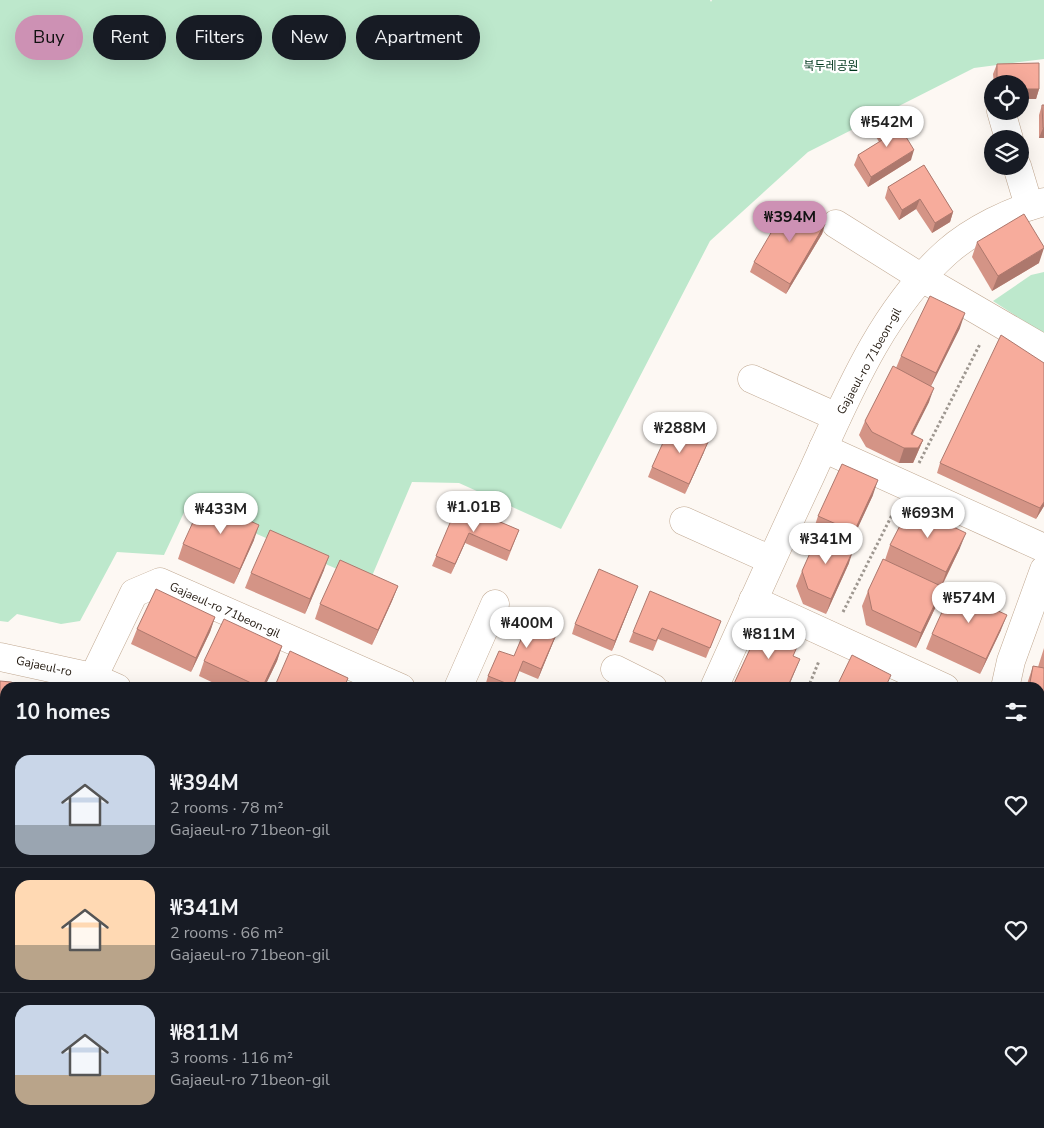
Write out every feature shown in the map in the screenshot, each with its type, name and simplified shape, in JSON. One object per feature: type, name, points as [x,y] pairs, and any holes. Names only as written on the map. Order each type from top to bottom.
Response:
[{"type":"street","points":[[1022,175],[1036,204]]},
{"type":"street","name":"Gajaeul-ro 71beon-gil","points":[[717,682],[837,417],[891,316],[922,278],[948,251],[1008,212],[1036,204]]},
{"type":"street","points":[[836,224],[922,278],[1044,349]]},
{"type":"street","points":[[752,379],[837,417]]},
{"type":"street","points":[[823,448],[1044,548]]},
{"type":"street","points":[[684,521],[771,560]]},
{"type":"street","points":[[1006,682],[1011,661],[1044,570]]},
{"type":"street","name":"Gajaeul-ro 71beon-gil","points":[[90,682],[134,594],[160,582],[388,682]]},
{"type":"street","points":[[753,600],[932,682]]},
{"type":"street","points":[[461,682],[495,604]]},
{"type":"street","name":"Gajaeul-ro","points":[[0,657],[90,682]]},
{"type":"street","points":[[615,669],[641,682]]},
{"type":"green space","name":"북두레공원","points":[[0,0],[710,0],[711,2],[712,0],[1044,0],[1044,59],[974,68],[808,152],[710,241],[561,529],[459,483],[412,482],[369,583],[188,504],[164,555],[117,552],[80,621],[61,624],[17,614],[8,622],[0,621]]},
{"type":"green space","points":[[1044,272],[1044,334],[993,301],[1031,275]]},
{"type":"building","points":[[1039,63],[1039,89],[1029,89],[1029,75],[997,75],[997,64]]},
{"type":"building","points":[[1042,105],[1044,105],[1044,128],[1043,128]]},
{"type":"building","points":[[892,114],[914,150],[871,177],[858,155],[887,137],[878,123]]},
{"type":"building","points":[[924,165],[953,212],[935,223],[920,199],[902,210],[888,187]]},
{"type":"building","points":[[789,202],[825,224],[790,284],[754,262]]},
{"type":"building","points":[[1024,214],[1044,248],[998,276],[977,242]]},
{"type":"building","points":[[930,296],[965,313],[936,373],[901,356]]},
{"type":"building","points":[[1001,335],[1044,363],[1044,502],[1040,508],[940,463]]},
{"type":"building","points":[[893,366],[934,388],[911,434],[923,440],[918,448],[904,448],[872,432],[865,421]]},
{"type":"building","points":[[671,425],[708,442],[689,484],[652,467]]},
{"type":"building","points":[[842,464],[878,480],[854,532],[818,516]]},
{"type":"building","points":[[203,500],[259,525],[240,569],[183,544]]},
{"type":"building","points":[[458,504],[519,530],[510,551],[469,533],[455,564],[436,556]]},
{"type":"building","points":[[910,506],[966,533],[946,572],[890,545]]},
{"type":"building","points":[[270,530],[329,556],[310,599],[251,573]]},
{"type":"building","points":[[819,533],[854,548],[831,599],[808,589],[802,571]]},
{"type":"building","points":[[883,559],[943,587],[921,633],[872,610],[868,591]]},
{"type":"building","points":[[340,560],[398,586],[378,630],[320,604]]},
{"type":"building","points":[[599,569],[638,586],[615,641],[575,624]]},
{"type":"building","points":[[156,589],[215,617],[196,658],[137,629]]},
{"type":"building","points":[[952,590],[1007,615],[986,659],[932,634]]},
{"type":"building","points":[[650,591],[721,621],[710,648],[662,628],[656,641],[633,632]]},
{"type":"building","points":[[533,611],[561,623],[541,669],[523,661],[515,682],[503,682],[488,676],[499,651],[514,656]]},
{"type":"building","points":[[224,619],[282,646],[265,682],[249,682],[204,661]]},
{"type":"building","points":[[763,621],[801,638],[793,656],[800,659],[790,682],[735,682]]},
{"type":"building","points":[[290,651],[348,678],[346,682],[277,682]]},
{"type":"building","points":[[852,655],[891,675],[888,682],[839,682]]},
{"type":"building","points":[[1033,666],[1044,668],[1044,682],[1030,682]]}]
